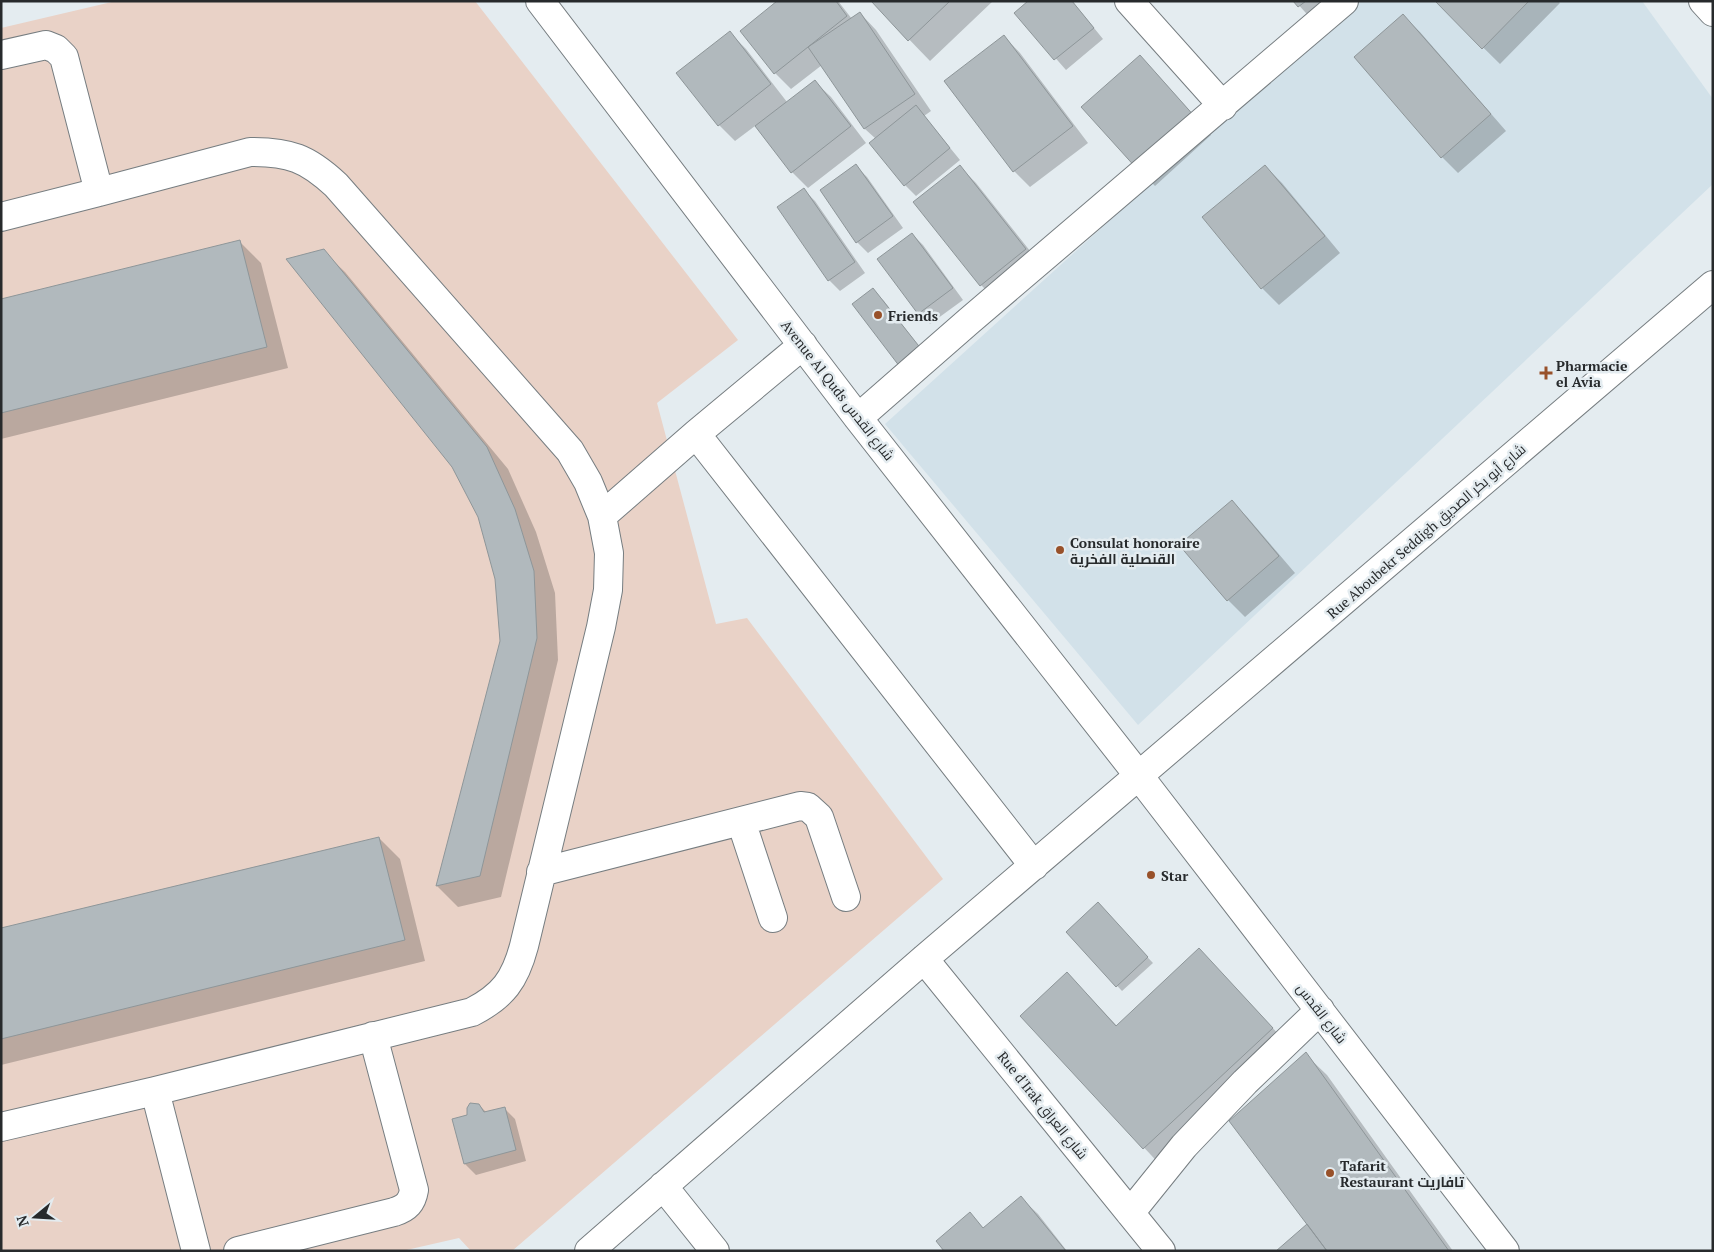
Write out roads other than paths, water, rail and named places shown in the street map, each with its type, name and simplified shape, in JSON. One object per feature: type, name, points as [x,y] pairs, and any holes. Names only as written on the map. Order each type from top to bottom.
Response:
[{"type":"street","name":"Avenue Al Quds شارع القدس","points":[[540,1],[858,418],[1140,776]]},
{"type":"street","points":[[1130,1],[1223,106]]},
{"type":"street","points":[[858,418],[1344,1]]},
{"type":"street","points":[[1703,1],[1713,12]]},
{"type":"street","points":[[1,56],[46,46],[56,49],[64,57],[99,192]]},
{"type":"street","points":[[1,216],[250,152],[274,152],[298,158],[319,169],[336,185],[570,451],[588,482],[602,516],[608,553],[608,590],[599,636],[519,963],[512,979],[501,993],[488,1004],[472,1012],[155,1091],[1,1127]]},
{"type":"street","name":"Rue Aboubekr Seddigh شارع أبو بكر الصديق","points":[[589,1251],[924,959],[1713,286]]},
{"type":"street","points":[[602,516],[696,434],[803,345]]},
{"type":"street","points":[[696,434],[1034,866]]},
{"type":"street","name":"شارع القدس","points":[[1140,776],[1505,1251]]},
{"type":"street","points":[[541,872],[800,806],[808,807],[818,817],[846,897]]},
{"type":"street","points":[[741,821],[773,918]]},
{"type":"street","name":"Rue d'Irak شارع العراق","points":[[924,959],[1161,1251]]},
{"type":"street","points":[[1130,1213],[1184,1146],[1245,1082],[1320,1010]]},
{"type":"street","points":[[238,1251],[274,1246],[402,1210],[409,1204],[414,1190],[374,1036]]},
{"type":"street","points":[[155,1091],[196,1251]]},
{"type":"street","points":[[663,1186],[715,1251]]},
{"type":"place","name":"Friends","points":[[878,315]]},
{"type":"place","name":"Pharmacie el Avia","points":[[1546,373]]},
{"type":"place","name":"Consulat honoraire القنصلية الفخرية","points":[[1060,550]]},
{"type":"place","name":"Star","points":[[1151,875]]},
{"type":"place","name":"Tafarit Restaurant تافاريت","points":[[1330,1173]]}]
